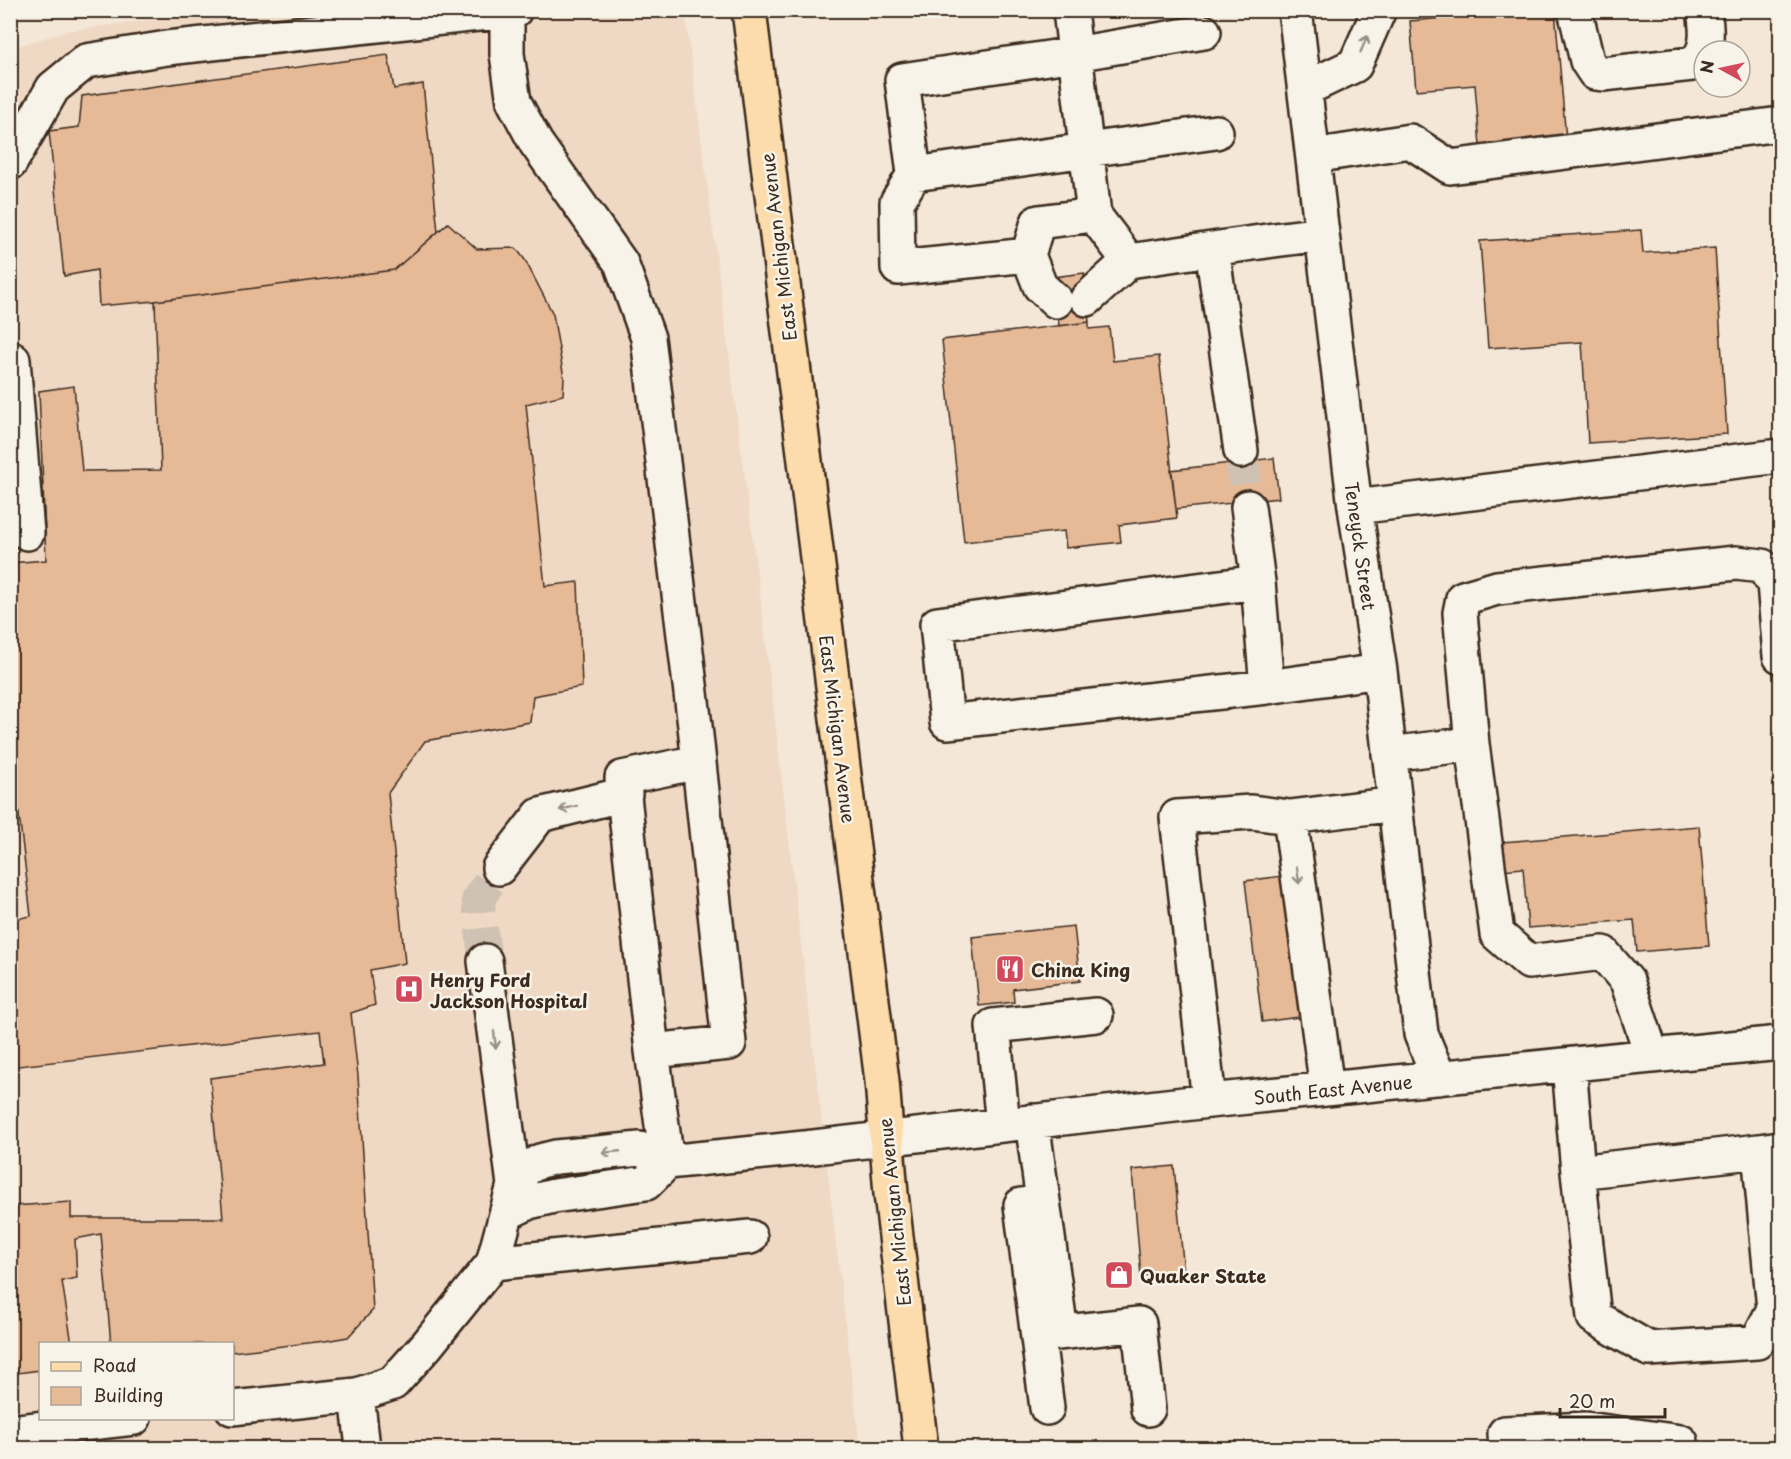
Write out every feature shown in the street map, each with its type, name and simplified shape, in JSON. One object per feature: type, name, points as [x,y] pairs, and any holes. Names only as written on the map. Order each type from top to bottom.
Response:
[{"type":"main road","name":"East Michigan Avenue","points":[[749,10],[882,1081],[885,1138],[921,1449]]},
{"type":"street","points":[[1070,10],[1094,215],[1129,261]]},
{"type":"street","name":"Teneyck Street","points":[[1295,10],[1355,507],[1380,671],[1421,1034],[1439,1078]]},
{"type":"street","points":[[1305,89],[1355,65],[1379,10]]},
{"type":"street","points":[[1575,10],[1587,61],[1595,73],[1603,74],[1692,64],[1699,60],[1706,40],[1707,27],[1704,10]]},
{"type":"street","points":[[10,163],[53,88],[86,62],[167,48],[511,11],[507,54],[514,102],[536,143],[621,263],[648,338],[729,1043],[652,1051]]},
{"type":"street","points":[[1028,255],[898,268],[897,202],[914,174],[902,80],[1204,32]]},
{"type":"street","points":[[1313,156],[1410,141],[1450,167],[1780,124]]},
{"type":"street","points":[[914,174],[1216,132]]},
{"type":"street","points":[[1094,215],[1038,222],[1028,255],[1040,286],[1071,300],[1129,261],[1322,234]]},
{"type":"street","points":[[1212,249],[1241,451]]},
{"type":"street","points":[[10,358],[13,360],[27,533]]},
{"type":"street","points":[[1355,507],[1780,456]]},
{"type":"street","points":[[1248,507],[1267,687]]},
{"type":"street","points":[[1652,1056],[1627,981],[1603,953],[1529,962],[1497,934],[1472,744],[1461,613],[1463,598],[1497,588],[1736,563],[1762,566],[1774,583],[1780,656]]},
{"type":"street","points":[[1257,582],[937,624],[947,722],[1267,687],[1380,671]]},
{"type":"street","points":[[1389,754],[1472,744]]},
{"type":"street","points":[[510,1199],[529,1202],[554,1196],[646,1183],[667,1162],[652,1051],[622,777],[698,762]]},
{"type":"street","points":[[499,868],[540,815],[625,794]]},
{"type":"street","points":[[1209,1101],[1176,817],[1251,812],[1290,817],[1395,804]]},
{"type":"street","points":[[1290,817],[1327,1089]]},
{"type":"street","points":[[234,1408],[357,1395],[393,1383],[493,1263],[510,1199],[485,961]]},
{"type":"street","points":[[1047,1408],[1049,1334],[1042,1202],[1018,1123],[993,1026],[1096,1015]]},
{"type":"street","name":"South East Avenue","points":[[667,1162],[1209,1101],[1780,1043]]},
{"type":"street","points":[[1569,1065],[1578,1172],[1594,1317],[1648,1349],[1757,1342],[1774,1309],[1770,1150],[1578,1172]]},
{"type":"street","points":[[493,1263],[750,1237]]},
{"type":"street","points":[[1049,1334],[1139,1324],[1148,1409]]},
{"type":"street","points":[[357,1395],[363,1449]]},
{"type":"street","points":[[10,1432],[58,1437],[130,1420]]},
{"type":"street","points":[[1506,1449],[1505,1433],[1585,1439],[1681,1442],[1680,1449]]},
{"type":"shaded area","name":"Henry Ford Jackson Hospital","points":[[221,10],[685,11],[765,634],[860,1448],[11,1448],[11,48],[67,31]]},
{"type":"building","points":[[1555,10],[1566,139],[1480,146],[1475,85],[1416,90],[1410,21]]},
{"type":"building","points":[[388,55],[394,89],[423,84],[438,232],[394,270],[155,301],[99,306],[97,270],[64,276],[49,131],[79,127],[82,96]]},
{"type":"building","points":[[448,223],[477,249],[516,248],[525,260],[553,314],[564,378],[563,395],[526,404],[545,586],[578,582],[582,687],[533,696],[530,722],[425,741],[388,793],[405,963],[370,970],[375,1005],[351,1013],[358,1076],[373,1310],[348,1337],[325,1341],[234,1352],[234,1342],[111,1342],[101,1234],[75,1239],[77,1278],[62,1281],[72,1342],[39,1342],[39,1370],[10,1374],[10,1228],[13,1227],[13,1206],[71,1202],[71,1218],[223,1218],[210,1078],[324,1063],[320,1031],[10,1067],[10,920],[31,916],[10,739],[10,563],[46,560],[39,391],[74,386],[82,471],[161,470],[155,301],[394,270]]},
{"type":"building","points":[[1641,230],[1643,253],[1715,248],[1727,434],[1588,443],[1582,342],[1488,348],[1480,241]]},
{"type":"building","points":[[1084,273],[1089,322],[1059,326],[1053,277]]},
{"type":"building","points":[[1089,322],[1089,329],[1109,327],[1113,361],[1159,356],[1177,518],[1119,525],[1121,542],[1066,548],[1064,531],[964,542],[942,340]]},
{"type":"building","points":[[1274,458],[1279,498],[1176,509],[1171,470]]},
{"type":"building","points":[[1699,826],[1709,946],[1637,952],[1634,920],[1528,928],[1523,868],[1491,871],[1490,843]]},
{"type":"building","points":[[1290,875],[1307,1016],[1262,1022],[1245,881]]},
{"type":"building","points":[[1074,926],[1080,981],[1013,989],[1014,1002],[979,1006],[972,937]]},
{"type":"building","points":[[1174,1166],[1184,1272],[1141,1276],[1132,1170]]},
{"type":"tunnel","points":[[1241,451],[1248,507]]},
{"type":"tunnel","points":[[485,961],[478,899],[499,868]]},
{"type":"place","name":"China King","points":[[1010,969]]},
{"type":"place","name":"Henry Ford Jackson Hospital","points":[[409,989]]},
{"type":"place","name":"Quaker State","points":[[1119,1275]]}]
